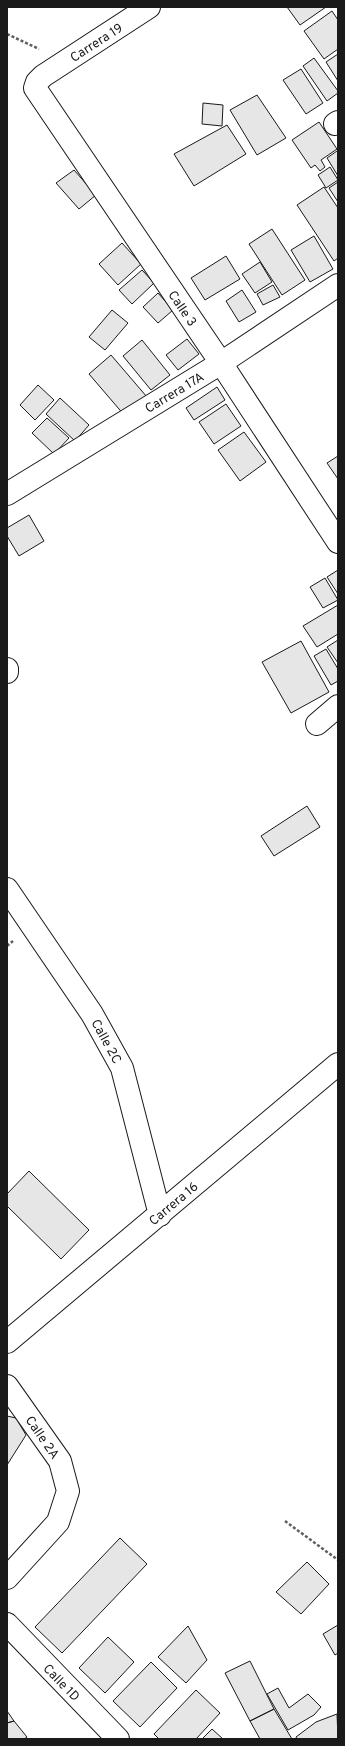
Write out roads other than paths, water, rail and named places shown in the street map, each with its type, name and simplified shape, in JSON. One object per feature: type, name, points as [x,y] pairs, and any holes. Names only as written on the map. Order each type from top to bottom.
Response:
[{"type":"street","name":"Carrera 19","points":[[43,76],[149,7]]},
{"type":"street","name":"Calle 3","points":[[43,76],[37,82],[35,88],[38,94],[221,363],[338,542]]},
{"type":"street","name":"Carrera 17A","points":[[7,494],[221,363],[338,285]]},
{"type":"street","points":[[317,724],[338,706]]},
{"type":"street","name":"Calle 2C","points":[[7,889],[92,1014],[122,1068],[160,1215]]},
{"type":"street","name":"Carrera 16","points":[[7,1342],[338,1064]]},
{"type":"street","name":"Calle 2A","points":[[7,1386],[60,1461],[68,1492],[58,1522],[7,1578]]},
{"type":"street","name":"Calle 1D","points":[[7,1624],[118,1739]]}]
